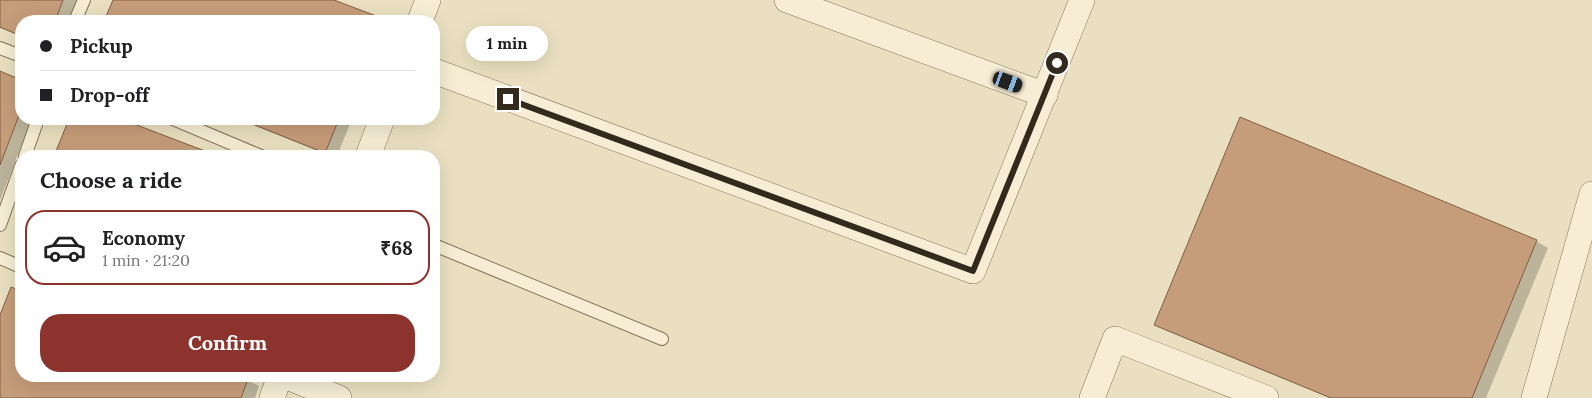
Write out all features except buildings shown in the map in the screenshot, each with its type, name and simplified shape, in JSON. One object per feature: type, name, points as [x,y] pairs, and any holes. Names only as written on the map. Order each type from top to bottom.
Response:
[{"type":"street","points":[[787,0],[1045,95]]},
{"type":"street","points":[[440,73],[973,271],[1082,0]]},
{"type":"street","points":[[370,150],[380,125]]},
{"type":"street","points":[[1534,398],[1592,194]]},
{"type":"street","points":[[1092,398],[1115,339],[1266,398]]},
{"type":"street","points":[[272,398],[278,382]]},
{"type":"street","points":[[300,382],[339,398]]},
{"type":"lane","points":[[78,15],[84,0]]},
{"type":"lane","points":[[0,48],[15,54]]},
{"type":"lane","points":[[27,150],[36,125]]},
{"type":"lane","points":[[186,125],[247,150]]},
{"type":"lane","points":[[0,225],[15,183]]},
{"type":"lane","points":[[440,247],[662,339]]},
{"type":"lane","points":[[0,258],[15,264]]},
{"type":"route","points":[[508,99],[973,271],[1057,63]]}]
